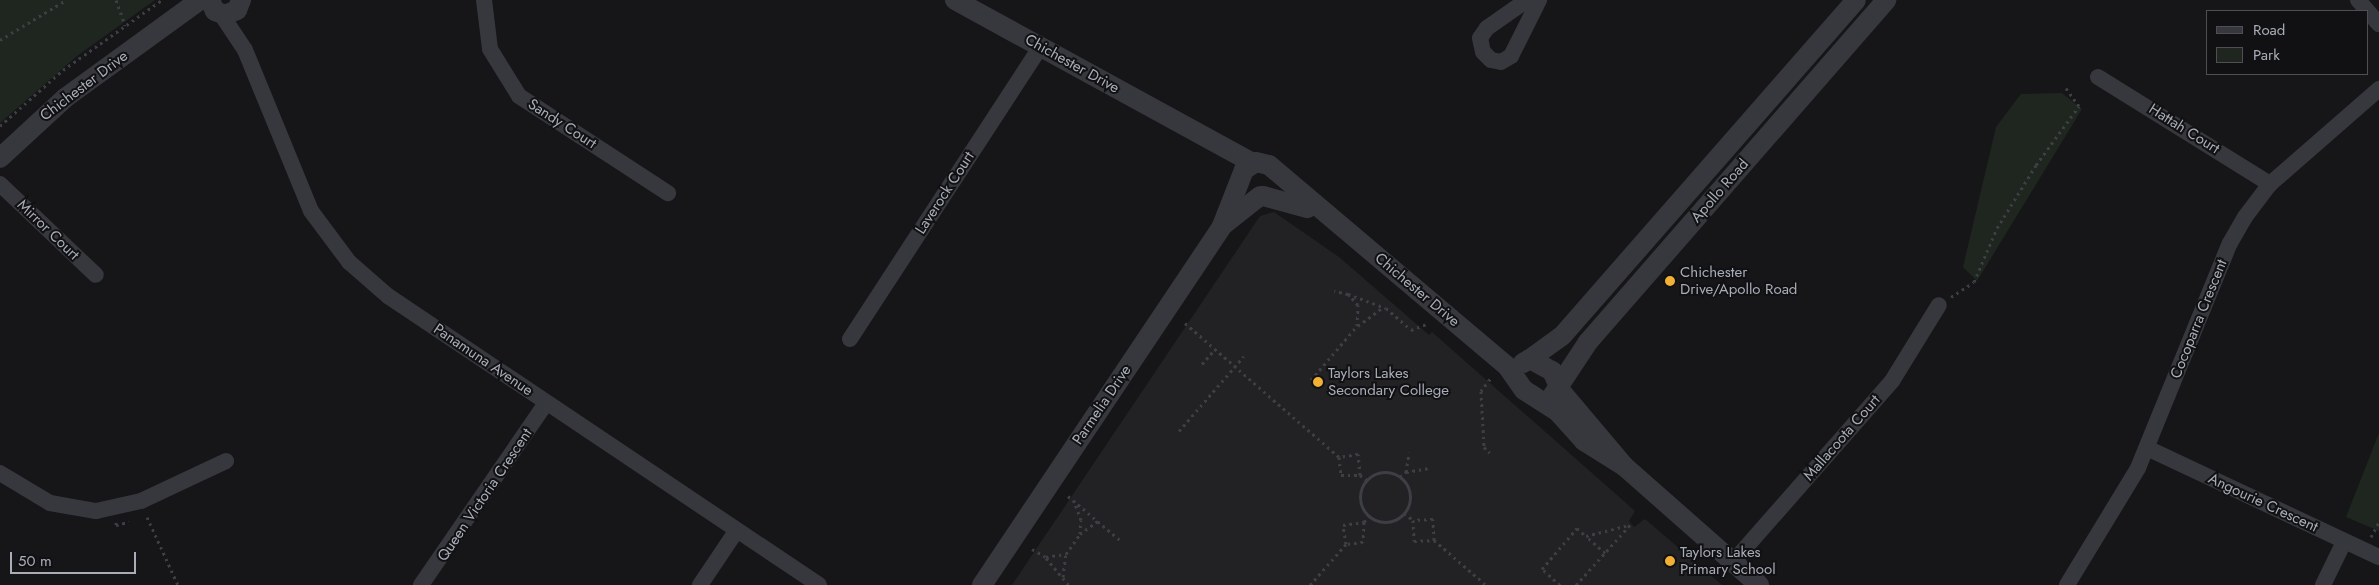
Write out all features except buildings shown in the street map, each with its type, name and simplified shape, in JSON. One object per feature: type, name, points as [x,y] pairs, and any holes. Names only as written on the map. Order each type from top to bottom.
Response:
[{"type":"street","name":"Chichester Drive","points":[[0,158],[65,98],[174,22],[200,0]]},
{"type":"street","name":"Sandy Court","points":[[484,0],[490,49],[519,96],[668,194]]},
{"type":"street","name":"Chichester Drive","points":[[954,0],[1041,46],[1189,129],[1211,137],[1253,163]]},
{"type":"street","points":[[1527,0],[1487,28],[1480,38],[1480,46],[1491,60],[1501,62],[1511,56],[1539,0]]},
{"type":"street","name":"Apollo Road","points":[[1530,358],[1562,336],[1856,0]]},
{"type":"street","name":"Apollo Road","points":[[1559,387],[1588,342],[1886,0]]},
{"type":"street","points":[[2358,0],[2367,10]]},
{"type":"street","name":"Chichester Drive","points":[[174,22],[231,6]]},
{"type":"street","name":"Panamuna Avenue","points":[[231,6],[245,50],[311,211],[349,262],[388,296],[819,585]]},
{"type":"street","points":[[2369,13],[2379,24]]},
{"type":"street","name":"Laverock Court","points":[[850,339],[1041,46]]},
{"type":"street","name":"Hattah Court","points":[[2098,77],[2270,184]]},
{"type":"street","name":"Cocoparra Crescent","points":[[2067,585],[2121,500],[2147,448],[2230,243],[2270,184],[2379,89]]},
{"type":"street","name":"Chichester Drive","points":[[1189,129],[1240,181]]},
{"type":"street","points":[[1253,163],[1272,169],[1273,188],[1262,196],[1250,194],[1240,181],[1253,163]]},
{"type":"street","name":"Chichester Drive","points":[[1272,169],[1476,340],[1539,399]]},
{"type":"street","name":"Parmelia Drive","points":[[982,585],[1222,226],[1240,181]]},
{"type":"street","name":"Mirror Court","points":[[0,184],[96,276]]},
{"type":"street","name":"Chichester Drive","points":[[1262,196],[1295,202],[1333,222]]},
{"type":"street","name":"Parmelia Drive","points":[[1222,226],[1262,196]]},
{"type":"street","name":"Mallacoota Court","points":[[1733,562],[1892,381],[1939,305]]},
{"type":"street","name":"Chichester Drive","points":[[1476,340],[1530,358],[1548,367],[1559,387]]},
{"type":"street","points":[[1516,377],[1530,358]]},
{"type":"street","points":[[1624,466],[1584,441],[1562,416],[1539,399],[1559,387],[1624,466],[1759,585]]},
{"type":"street","name":"Queen Victoria Crescent","points":[[421,585],[546,403]]},
{"type":"street","name":"Angourie Crescent","points":[[2147,448],[2379,557]]},
{"type":"street","points":[[0,473],[62,507],[115,509],[226,462]]},
{"type":"street","points":[[700,585],[737,530]]},
{"type":"street","points":[[2323,585],[2344,542]]},
{"type":"path","points":[[0,40],[66,0]]},
{"type":"path","points":[[116,0],[126,25]]},
{"type":"path","points":[[0,126],[63,70],[162,0]]},
{"type":"path","points":[[1939,305],[1974,282],[1997,228],[2036,165],[2079,106],[2065,87]]},
{"type":"path","points":[[1334,291],[1383,307],[1411,330],[1427,324]]},
{"type":"path","points":[[1348,294],[1358,305],[1357,326]]},
{"type":"path","points":[[1311,380],[1357,326],[1383,307]]},
{"type":"path","points":[[1185,323],[1338,457],[1341,475],[1360,474]]},
{"type":"path","points":[[1202,364],[1215,349]]},
{"type":"path","points":[[1179,431],[1244,356]]},
{"type":"path","points":[[1490,379],[1481,391],[1484,447],[1490,453]]},
{"type":"path","points":[[1406,472],[1409,452]]},
{"type":"path","points":[[1338,457],[1358,454],[1360,474],[1366,480]]},
{"type":"path","points":[[1400,478],[1406,472],[1428,468]]},
{"type":"path","points":[[1381,472],[1400,478],[1410,496],[1404,514],[1391,522],[1369,516],[1360,495],[1366,480],[1381,472]]},
{"type":"path","points":[[1068,496],[1121,541]]},
{"type":"path","points":[[1074,501],[1081,520],[1080,534]]},
{"type":"path","points":[[115,509],[116,526],[134,521]]},
{"type":"path","points":[[1404,514],[1413,520],[1433,519],[1434,540]]},
{"type":"path","points":[[141,518],[149,516],[178,585]]},
{"type":"path","points":[[1310,585],[1346,544],[1363,542],[1364,522],[1369,516]]},
{"type":"path","points":[[1413,520],[1414,541],[1434,540],[1486,585]]},
{"type":"path","points":[[1063,578],[1066,554],[1080,534],[1098,521]]},
{"type":"path","points":[[1346,544],[1344,525],[1364,522]]},
{"type":"path","points":[[1576,585],[1632,524],[1615,532],[1586,536]]},
{"type":"path","points":[[1560,585],[1542,569],[1577,528],[1605,553]]},
{"type":"path","points":[[1032,549],[1046,557],[1069,585]]},
{"type":"path","points":[[1046,557],[1066,554]]},
{"type":"shaded area","name":"Taylors Lakes Secondary College","points":[[1274,212],[1339,257],[1429,335],[1432,332],[1635,511],[1629,521],[1634,527],[1645,519],[1722,585],[1012,585],[1260,216]]},
{"type":"green space","points":[[0,0],[155,0],[77,56],[0,123]]},
{"type":"green space","points":[[2062,93],[2082,109],[1977,281],[1963,267],[1996,127],[2021,94]]},
{"type":"green space","points":[[2379,433],[2379,531],[2346,517]]},
{"type":"place","name":"Chichester Drive/Apollo Road","points":[[1670,281]]},
{"type":"place","name":"Taylors Lakes Secondary College","points":[[1318,382]]},
{"type":"place","name":"Taylors Lakes Primary School","points":[[1670,561]]}]
